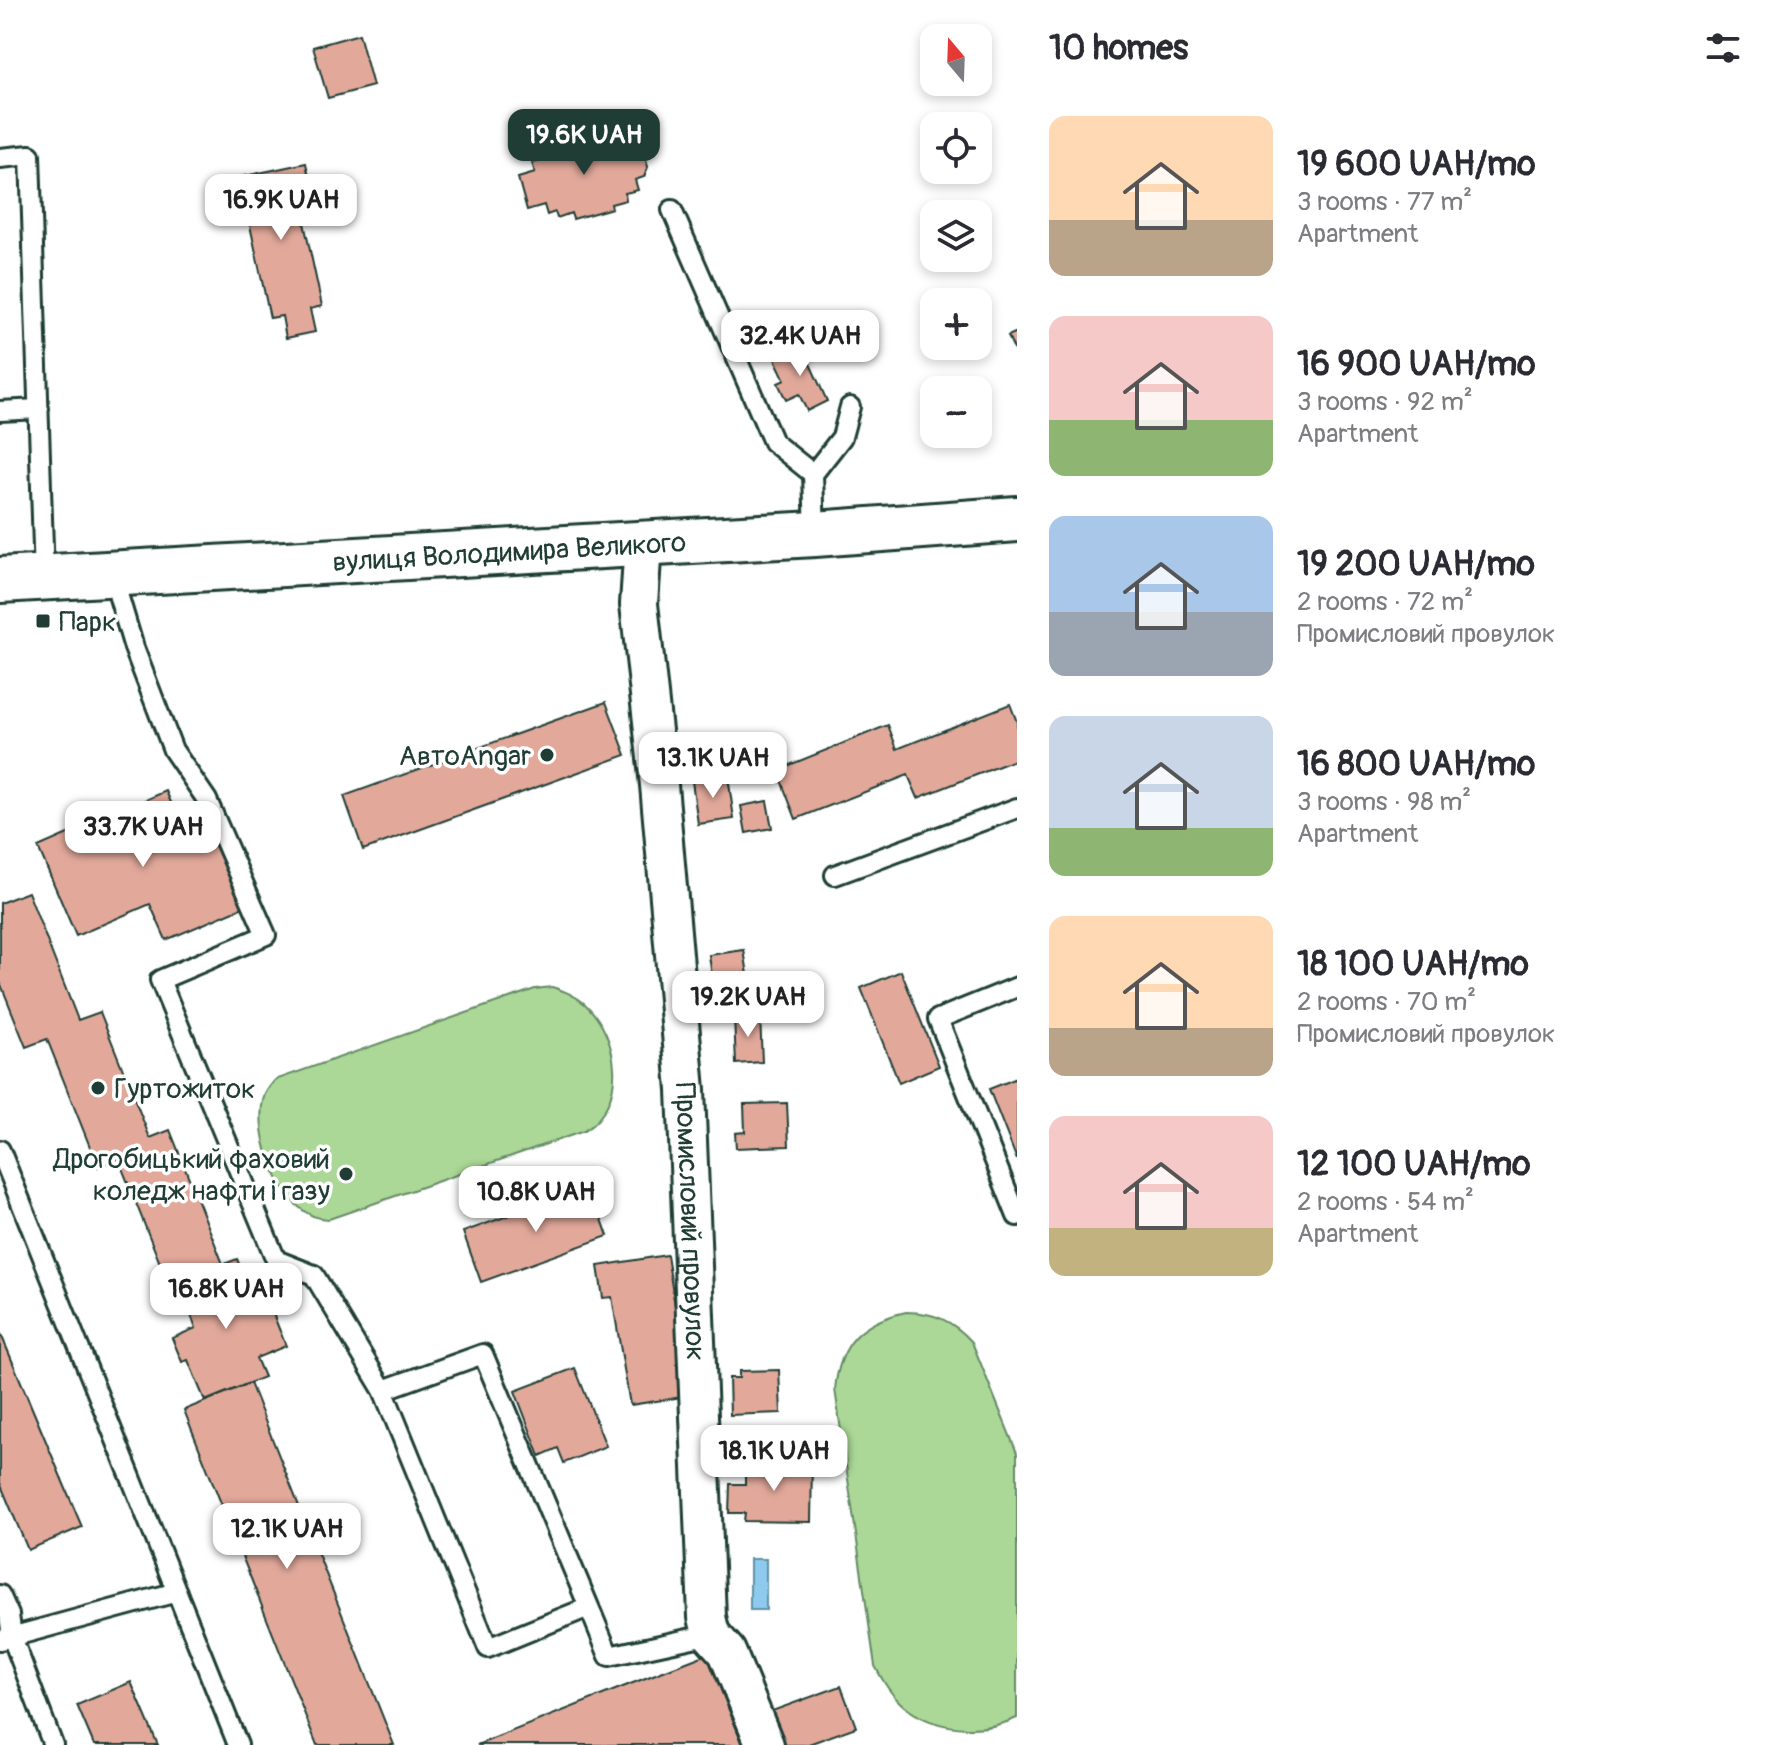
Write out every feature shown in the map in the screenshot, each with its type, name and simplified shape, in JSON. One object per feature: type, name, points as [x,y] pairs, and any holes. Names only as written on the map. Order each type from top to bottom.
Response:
[{"type":"street","name":"вулиця Володимира Великого","points":[[0,580],[815,534],[1017,519]]},
{"type":"street","name":"Промисловий провулок","points":[[643,544],[639,604],[659,785],[686,1090],[706,1601],[711,1634],[727,1652],[765,1745]]},
{"type":"lane","points":[[0,158],[30,155],[44,578]]},
{"type":"lane","points":[[672,210],[773,442],[813,474]]},
{"type":"lane","points":[[815,534],[813,474],[842,437],[850,407]]},
{"type":"lane","points":[[0,411],[39,409]]},
{"type":"lane","points":[[112,574],[134,648],[173,750],[207,800],[266,935],[160,980],[276,1260],[314,1275],[383,1390],[488,1648],[589,1607]]},
{"type":"lane","points":[[835,875],[1017,808]]},
{"type":"lane","points":[[1017,987],[938,1019],[1017,1216]]},
{"type":"lane","points":[[0,1150],[238,1745]]},
{"type":"lane","points":[[383,1390],[483,1354],[609,1656],[711,1634]]},
{"type":"lane","points":[[6,1639],[177,1592]]},
{"type":"lane","points":[[0,1595],[9,1615],[6,1639],[53,1745]]},
{"type":"green space","points":[[552,987],[585,1004],[606,1034],[612,1052],[613,1088],[608,1104],[598,1119],[584,1131],[329,1219],[312,1216],[297,1206],[274,1173],[262,1132],[264,1097],[275,1080],[535,989]]},
{"type":"green space","points":[[906,1312],[942,1319],[958,1328],[972,1342],[1017,1453],[1017,1718],[1003,1723],[974,1728],[929,1721],[895,1697],[875,1666],[835,1389],[842,1359],[856,1337],[877,1322]]},
{"type":"water","points":[[750,1559],[766,1559],[766,1610],[750,1610]]},
{"type":"building","points":[[359,34],[373,86],[328,98],[313,47]]},
{"type":"building","points":[[592,135],[593,139],[608,135],[610,141],[623,138],[626,147],[635,145],[644,151],[648,167],[644,177],[635,180],[638,190],[625,193],[626,200],[611,204],[612,208],[573,219],[571,213],[557,218],[555,212],[547,215],[544,205],[527,210],[518,178],[535,173],[532,163],[541,161],[539,156],[554,151],[553,146]]},
{"type":"building","points":[[306,163],[314,201],[300,204],[322,306],[310,309],[315,332],[286,338],[282,316],[270,318],[248,216],[234,219],[226,180]]},
{"type":"building","points":[[1017,332],[1017,356],[1008,336]]},
{"type":"building","points":[[801,344],[827,401],[807,411],[799,394],[786,400],[778,383],[785,380],[774,357]]},
{"type":"building","points":[[606,702],[626,755],[363,850],[344,796]]},
{"type":"building","points":[[1010,704],[1017,722],[1017,759],[918,798],[908,775],[796,819],[777,770],[888,725],[897,749]]},
{"type":"building","points":[[728,776],[734,819],[698,824],[692,781]]},
{"type":"building","points":[[166,791],[179,821],[205,810],[246,906],[166,940],[150,904],[76,936],[38,847]]},
{"type":"building","points":[[767,801],[772,828],[746,833],[741,806]]},
{"type":"building","name":"Гуртожиток","points":[[28,892],[78,1020],[100,1012],[150,1138],[170,1130],[223,1264],[169,1286],[118,1158],[98,1167],[47,1039],[26,1047],[0,982],[0,903]]},
{"type":"building","points":[[744,950],[752,999],[716,1004],[709,955]]},
{"type":"building","points":[[901,971],[939,1066],[899,1083],[861,988]]},
{"type":"building","points":[[760,1015],[762,1062],[736,1064],[734,1016]]},
{"type":"building","points":[[1017,1078],[1017,1160],[989,1089]]},
{"type":"building","points":[[787,1103],[789,1146],[736,1148],[735,1133],[745,1132],[744,1104]]},
{"type":"building","points":[[590,1186],[608,1236],[481,1282],[463,1232]]},
{"type":"building","points":[[667,1255],[689,1396],[630,1405],[612,1297],[603,1298],[598,1266]]},
{"type":"building","points":[[237,1259],[257,1308],[269,1304],[286,1346],[256,1358],[264,1377],[205,1401],[188,1360],[182,1362],[172,1338],[196,1328],[178,1282]]},
{"type":"building","points":[[0,1332],[82,1527],[28,1550],[0,1483]]},
{"type":"building","points":[[575,1368],[606,1446],[564,1463],[558,1448],[540,1456],[515,1391]]},
{"type":"building","points":[[779,1370],[781,1413],[730,1415],[729,1378],[739,1378],[739,1371]]},
{"type":"building","points":[[250,1383],[394,1745],[317,1745],[184,1410]]},
{"type":"building","points":[[745,1463],[812,1463],[811,1522],[744,1521],[745,1513],[729,1513],[730,1484],[745,1484]]},
{"type":"building","points":[[707,1654],[743,1745],[477,1745],[648,1677]]},
{"type":"building","points":[[131,1682],[158,1745],[94,1745],[77,1705]]},
{"type":"building","points":[[841,1686],[856,1727],[806,1745],[785,1745],[772,1711]]},
{"type":"place","name":"Парк","points":[[43,621]]},
{"type":"place","name":"АвтоAngar","points":[[547,755]]},
{"type":"place","name":"Гуртожиток","points":[[98,1088]]},
{"type":"place","name":"Дрогобицький фаховий коледж нафти і газу","points":[[346,1174]]}]
